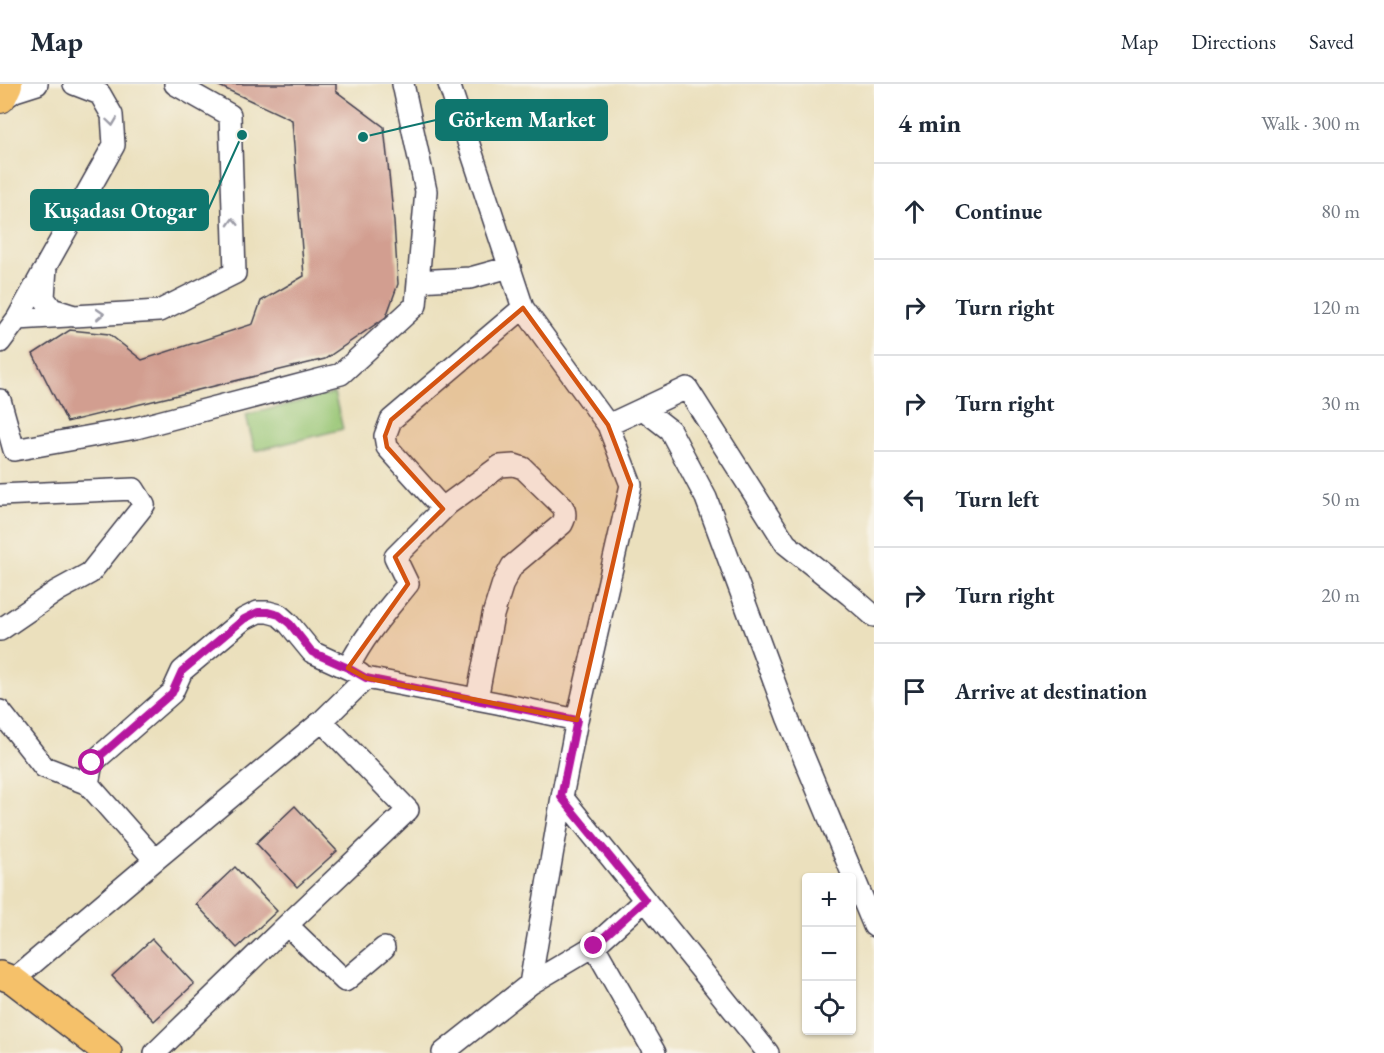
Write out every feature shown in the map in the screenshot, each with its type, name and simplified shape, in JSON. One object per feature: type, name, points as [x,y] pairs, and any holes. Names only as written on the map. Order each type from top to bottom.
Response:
[{"type":"highway","points":[[0,99],[6,84]]},
{"type":"main road","points":[[7,977],[108,1053]]},
{"type":"street","points":[[0,99],[37,84]]},
{"type":"street","points":[[0,342],[16,319],[114,145],[112,115],[100,94],[74,84]]},
{"type":"street","points":[[16,319],[159,311],[235,273],[230,115],[175,84]]},
{"type":"street","points":[[0,400],[14,450],[136,428],[341,374],[416,305],[426,191],[403,84]]},
{"type":"street","points":[[449,84],[524,308],[608,425],[631,485],[561,797],[530,984]]},
{"type":"street","points":[[46,266],[44,298],[52,309],[74,316]]},
{"type":"street","points":[[418,281],[470,278],[510,267]]},
{"type":"street","points":[[443,509],[387,447],[385,436],[391,420],[524,308]]},
{"type":"street","points":[[608,425],[687,388],[786,544],[874,616]]},
{"type":"street","points":[[643,409],[670,430],[706,498],[788,719],[874,926]]},
{"type":"street","points":[[7,977],[155,860],[322,721],[357,673],[358,648],[408,584],[395,557],[448,504],[500,466],[514,465],[523,468],[562,506],[566,515],[561,524],[512,566],[503,583],[493,615],[477,699]]},
{"type":"street","points":[[0,495],[134,489],[144,505],[90,573],[57,591],[0,630]]},
{"type":"street","points":[[88,784],[92,763],[172,693],[182,671],[244,619],[258,612],[279,615],[290,624],[312,652],[357,673],[577,720]]},
{"type":"street","points":[[0,711],[44,767],[88,784],[155,860]]},
{"type":"street","points":[[154,1053],[408,810],[322,721]]},
{"type":"street","points":[[561,797],[768,1053]]},
{"type":"street","points":[[443,1053],[530,984],[594,946],[645,900]]},
{"type":"street","points":[[287,925],[345,981],[384,948]]},
{"type":"street","points":[[594,946],[655,1053]]},
{"type":"highlighted area","points":[[523,308],[608,425],[631,485],[577,720],[366,678],[348,668],[408,584],[395,557],[443,509],[387,447],[385,436],[391,420]]},
{"type":"green space","points":[[334,393],[343,429],[255,451],[246,415]]},
{"type":"building","points":[[215,84],[336,84],[336,91],[384,127],[398,284],[386,317],[325,359],[67,422],[33,354],[70,330],[109,334],[142,360],[253,324],[261,301],[304,276],[292,120]]},
{"type":"building","points":[[295,806],[337,851],[297,887],[256,843]]},
{"type":"building","points":[[235,867],[277,911],[237,948],[196,904]]},
{"type":"building","points":[[152,939],[194,984],[154,1021],[112,976]]},
{"type":"place","name":"Kuşadası Otogar","points":[[242,135]]},
{"type":"place","name":"Görkem Market","points":[[363,137]]},
{"type":"route","points":[[92,763],[172,693],[182,671],[244,619],[258,612],[279,615],[290,624],[312,652],[366,678],[577,720],[561,797],[645,900],[594,946]]}]
